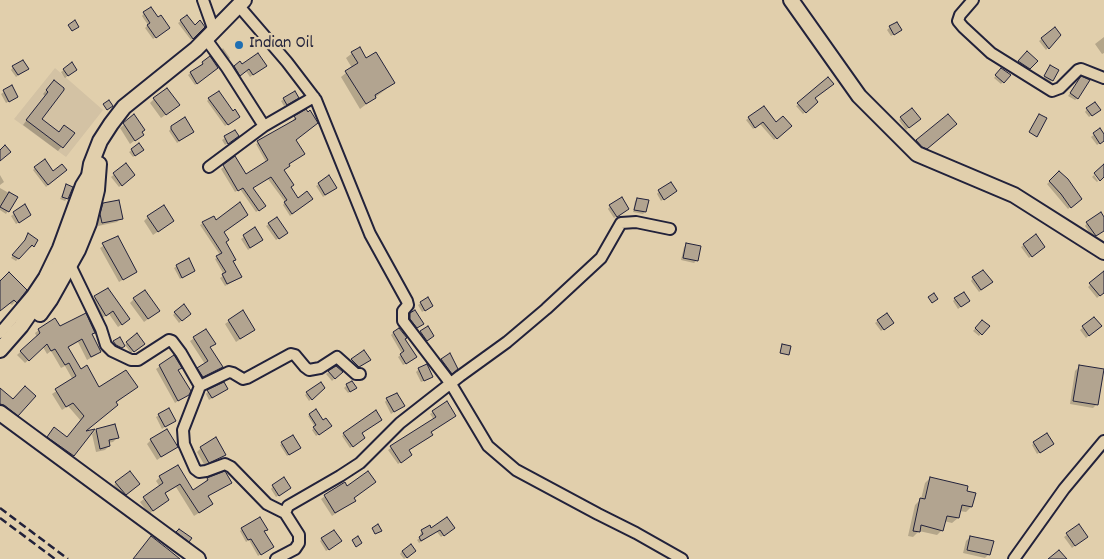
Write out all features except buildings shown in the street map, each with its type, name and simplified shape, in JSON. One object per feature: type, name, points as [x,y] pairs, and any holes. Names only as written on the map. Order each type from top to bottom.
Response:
[{"type":"main road","points":[[791,0],[859,96],[917,154],[1014,195],[1104,252]]},
{"type":"main road","points":[[0,350],[21,326],[41,297],[66,254],[86,193],[90,170],[100,141],[124,107],[184,59],[241,3]]},
{"type":"main road","points":[[0,360],[15,346],[50,300],[78,250],[89,223],[97,190],[100,141]]},
{"type":"main road","points":[[0,413],[198,559]]},
{"type":"street","points":[[203,0],[210,35],[264,126]]},
{"type":"street","points":[[973,0],[958,21],[963,27],[991,53],[1052,91],[1060,88],[1081,69],[1104,78]]},
{"type":"street","points":[[241,3],[314,97],[370,234],[407,301],[408,306],[403,312],[403,321],[451,384],[488,446],[516,470],[682,559]]},
{"type":"street","points":[[209,167],[264,126],[314,97]]},
{"type":"street","points":[[0,333],[32,295],[44,277],[58,248],[81,185],[90,170]]},
{"type":"street","points":[[285,513],[288,506],[360,463],[400,424],[460,376],[507,342],[564,294],[601,258],[621,223],[636,222],[670,228]]},
{"type":"street","points":[[70,265],[101,328],[106,345],[112,351],[131,360],[138,360],[166,341],[172,341],[200,386]]},
{"type":"street","points":[[276,559],[295,550],[299,543],[299,535],[285,513],[267,504],[231,467],[225,464],[199,472],[195,469],[184,444],[183,430],[200,386],[229,372],[243,380],[291,354],[295,354],[304,367],[309,370],[320,368],[337,357],[356,374],[360,374]]},
{"type":"street","points":[[1014,559],[1064,489],[1104,441]]},
{"type":"shaded area","points":[[55,68],[103,110],[66,157],[14,119]]},
{"type":"railway","points":[[0,508],[68,559]]},
{"type":"railway","points":[[0,518],[55,559]]},
{"type":"place","name":"Indian Oil","points":[[239,45]]}]
